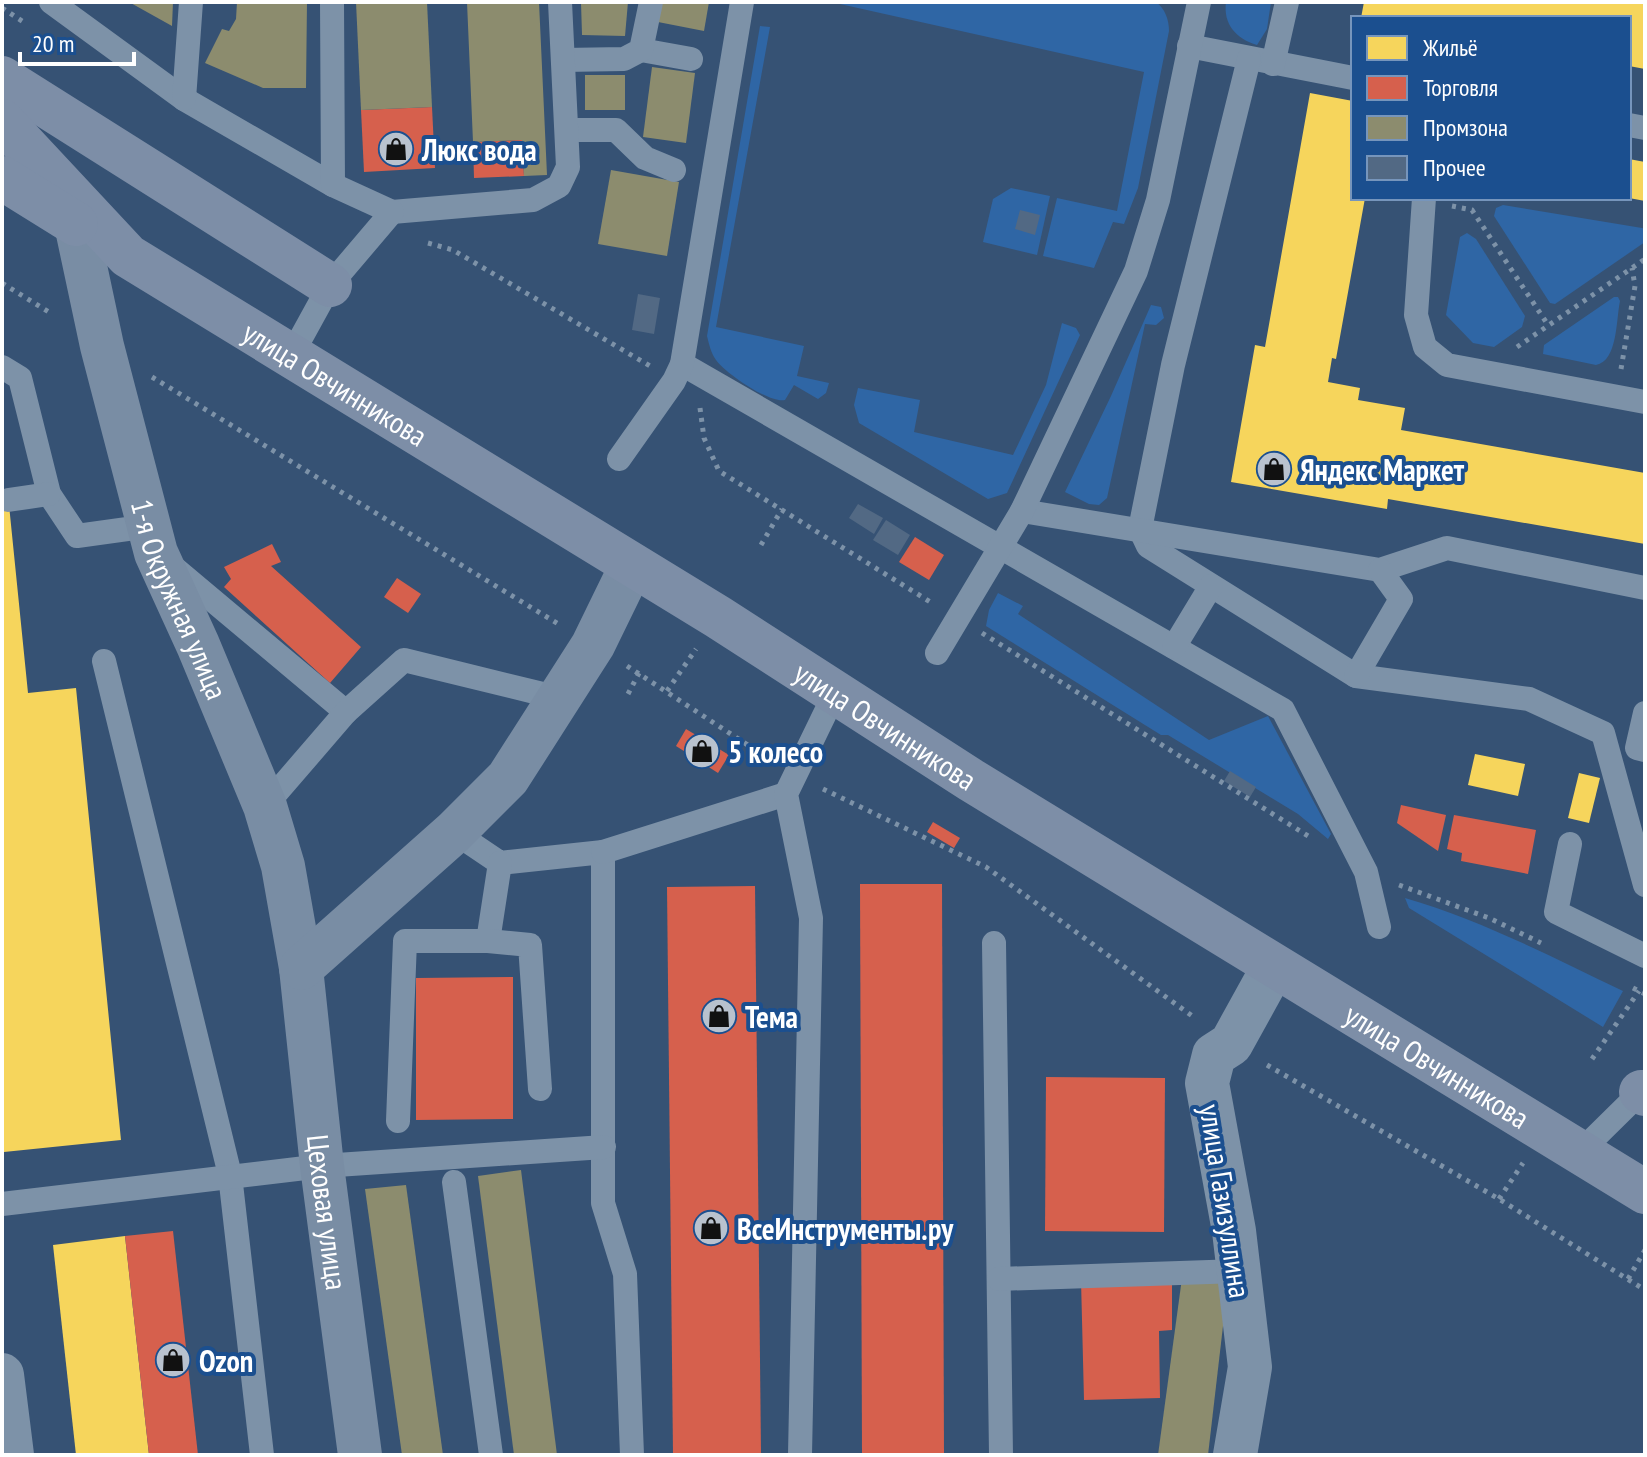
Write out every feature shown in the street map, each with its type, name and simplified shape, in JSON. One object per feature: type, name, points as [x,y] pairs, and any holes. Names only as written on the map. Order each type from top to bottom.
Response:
[{"type":"main road","points":[[2,78],[330,285]]},
{"type":"main road","name":"улица Овчинникова","points":[[2,121],[128,256],[718,617],[971,780],[1645,1192]]},
{"type":"main road","name":"1-я Окружная улица","points":[[2,178],[76,224],[102,346],[153,540],[265,806],[283,866],[301,968]]},
{"type":"main road","points":[[301,968],[454,832],[508,778],[593,645],[632,565]]},
{"type":"main road","name":"Цеховая улица","points":[[301,968],[322,1166],[360,1455]]},
{"type":"street","name":"улица Газизуллина","points":[[1235,1455],[1250,1367],[1239,1271],[1207,1083],[1214,1055],[1231,1044],[1274,966]]},
{"type":"street","points":[[2,1375],[12,1455]]},
{"type":"lane","points":[[51,2],[184,99],[333,185],[386,220],[533,200],[559,186],[568,167],[560,2]]},
{"type":"lane","points":[[184,99],[191,2]]},
{"type":"lane","points":[[332,2],[333,185]]},
{"type":"lane","points":[[641,50],[651,2]]},
{"type":"lane","points":[[619,459],[678,372],[742,2]]},
{"type":"lane","points":[[937,653],[1022,511],[1136,271],[1158,200],[1199,2]]},
{"type":"lane","points":[[1287,2],[1261,61],[1173,365],[1140,529],[1148,546],[1356,676],[1529,699],[1603,733],[1645,885]]},
{"type":"lane","points":[[1189,46],[1351,78]]},
{"type":"lane","points":[[563,60],[624,59],[641,50],[691,59]]},
{"type":"lane","points":[[567,130],[616,130],[645,158],[674,170]]},
{"type":"lane","points":[[1423,200],[1416,315],[1425,347],[1447,365],[1645,402]]},
{"type":"lane","points":[[291,356],[330,285],[386,220]]},
{"type":"lane","points":[[2,367],[20,378],[49,494],[77,536],[153,540],[346,712]]},
{"type":"lane","points":[[678,372],[1000,547],[1283,710],[1366,872],[1379,927]]},
{"type":"lane","points":[[8,500],[49,494]]},
{"type":"lane","points":[[1022,511],[1380,570],[1447,548],[1645,588]]},
{"type":"lane","points":[[1356,676],[1401,599],[1380,570]]},
{"type":"lane","points":[[1174,647],[1211,586]]},
{"type":"lane","points":[[265,806],[346,712],[404,660],[559,698]]},
{"type":"lane","points":[[104,661],[230,1175],[262,1455]]},
{"type":"lane","points":[[800,1455],[811,918],[786,794],[835,693]]},
{"type":"lane","points":[[1645,713],[1637,748],[1645,750]]},
{"type":"lane","points":[[454,832],[500,863],[603,852],[786,794]]},
{"type":"lane","points":[[1570,844],[1556,912],[1645,956]]},
{"type":"lane","points":[[603,852],[603,1203],[625,1274],[632,1455]]},
{"type":"lane","points":[[488,941],[500,863]]},
{"type":"lane","points":[[398,1121],[405,941],[488,941],[530,945],[540,1089]]},
{"type":"lane","points":[[994,943],[1001,1455]]},
{"type":"lane","points":[[1580,1152],[1644,1091]]},
{"type":"lane","points":[[2,1204],[322,1166],[604,1147]]},
{"type":"lane","points":[[454,1182],[491,1455]]},
{"type":"lane","points":[[999,1279],[1239,1271]]},
{"type":"path","points":[[2,8],[28,24]]},
{"type":"path","points":[[1427,200],[1472,210],[1548,325]]},
{"type":"path","points":[[386,220],[453,250],[678,372],[700,397],[704,438],[719,471],[1314,840]]},
{"type":"path","points":[[1480,372],[1645,259]]},
{"type":"path","points":[[1616,397],[1635,286],[1632,268]]},
{"type":"path","points":[[761,545],[782,509]]},
{"type":"path","points":[[667,691],[718,617]]},
{"type":"path","points":[[628,694],[639,673]]},
{"type":"path","points":[[1366,872],[1489,918],[1544,944]]},
{"type":"path","points":[[1592,1059],[1642,992],[1626,984]]},
{"type":"path","points":[[1628,1279],[1645,1250]]},
{"type":"shaded area","points":[[831,2],[1156,2],[1159,5],[1166,15],[1169,31],[1138,188],[1124,224],[1113,222],[1094,268],[1043,256],[1057,198],[1117,211],[1144,72]]},
{"type":"shaded area","points":[[1226,2],[1271,2],[1267,29],[1257,45],[1232,30]]},
{"type":"shaded area","points":[[760,26],[770,27],[716,327],[804,346],[797,376],[829,383],[826,393],[818,399],[794,385],[785,400],[759,393],[721,366],[707,336]]},
{"type":"shaded area","points":[[1011,188],[1050,196],[1037,255],[983,242],[993,199]]},
{"type":"shaded area","points":[[1503,205],[1642,228],[1645,229],[1645,242],[1555,304],[1550,303],[1494,216],[1496,208]]},
{"type":"shaded area","points":[[1467,233],[1476,239],[1525,316],[1522,327],[1494,347],[1473,343],[1446,315],[1460,237]]},
{"type":"shaded area","points":[[1614,297],[1620,301],[1616,328],[1612,348],[1603,362],[1596,365],[1543,354],[1544,345]]},
{"type":"shaded area","points":[[1151,305],[1161,307],[1164,318],[1156,325],[1145,324],[1107,498],[1099,505],[1089,504],[1065,492]]},
{"type":"shaded area","points":[[1062,323],[1076,328],[1080,335],[1007,493],[988,499],[859,423],[854,405],[858,388],[920,400],[914,432],[1013,455],[1046,385]]},
{"type":"shaded area","points":[[998,593],[1023,606],[1018,614],[1209,740],[1268,716],[1331,834],[1328,839],[1298,814],[1168,735],[1161,735],[986,626],[989,610]]},
{"type":"shaded area","points":[[1405,898],[1489,928],[1623,991],[1603,1027],[1409,908]]},
{"type":"building: Жильё","points":[[1364,2],[1645,2],[1645,69],[1631,66],[1631,16],[1361,16]]},
{"type":"building: Жильё","points":[[1310,93],[1351,101],[1351,200],[1365,200],[1336,359],[1332,358],[1328,382],[1360,388],[1358,400],[1405,408],[1401,430],[1645,473],[1645,544],[1388,499],[1387,509],[1231,482],[1255,345],[1265,347]]},
{"type":"building: Жильё","points":[[1631,159],[1645,162],[1645,201],[1631,198]]},
{"type":"building: Жильё","points":[[8,495],[28,693],[76,688],[121,1140],[4,1152],[2,496]]},
{"type":"building: Жильё","points":[[1475,754],[1525,764],[1518,796],[1468,785]]},
{"type":"building: Жильё","points":[[1579,773],[1600,778],[1589,823],[1568,818]]},
{"type":"building: Жильё","points":[[125,1236],[149,1455],[76,1455],[53,1245]]},
{"type":"building: Торговля","points":[[432,107],[435,168],[364,172],[361,110]]},
{"type":"building: Торговля","points":[[522,140],[524,176],[474,178],[473,142]]},
{"type":"building: Торговля","points":[[915,537],[944,555],[929,580],[899,562]]},
{"type":"building: Торговля","points":[[272,544],[281,562],[271,566],[361,647],[330,683],[224,587],[231,579],[224,567]]},
{"type":"building: Торговля","points":[[397,578],[421,594],[408,613],[384,597]]},
{"type":"building: Торговля","name":"5 колесо","points":[[686,729],[729,755],[718,773],[676,746]]},
{"type":"building: Торговля","points":[[1401,805],[1446,815],[1438,851],[1397,823]]},
{"type":"building: Торговля","points":[[1454,815],[1536,830],[1528,874],[1461,861],[1462,853],[1447,849]]},
{"type":"building: Торговля","points":[[933,822],[960,838],[954,848],[927,832]]},
{"type":"building: Торговля","points":[[860,884],[942,884],[944,1455],[862,1455]]},
{"type":"building: Торговля","points":[[755,886],[761,1455],[673,1455],[667,887]]},
{"type":"building: Торговля","points":[[513,977],[513,1119],[416,1120],[416,978]]},
{"type":"building: Торговля","points":[[1046,1077],[1165,1078],[1164,1232],[1045,1231]]},
{"type":"building: Торговля","points":[[173,1231],[198,1455],[149,1455],[125,1236]]},
{"type":"building: Торговля","points":[[1172,1279],[1172,1330],[1159,1331],[1160,1398],[1084,1400],[1081,1280]]},
{"type":"building: Промзона","points":[[129,2],[173,2],[172,26]]},
{"type":"building: Промзона","points":[[237,2],[307,2],[306,88],[263,88],[205,63],[222,29],[229,31],[236,19]]},
{"type":"building: Промзона","points":[[356,2],[427,2],[432,107],[361,110]]},
{"type":"building: Промзона","points":[[467,2],[539,2],[547,175],[524,176],[522,140],[473,142]]},
{"type":"building: Промзона","points":[[581,2],[628,2],[625,36],[582,35]]},
{"type":"building: Промзона","points":[[662,2],[709,2],[704,31],[658,22]]},
{"type":"building: Промзона","points":[[652,67],[695,73],[686,143],[643,137]]},
{"type":"building: Промзона","points":[[585,75],[625,75],[625,110],[585,110]]},
{"type":"building: Промзона","points":[[611,170],[679,182],[667,256],[598,244]]},
{"type":"building: Промзона","points":[[521,1170],[557,1455],[514,1455],[478,1176]]},
{"type":"building: Промзона","points":[[406,1185],[443,1455],[402,1455],[365,1189]]},
{"type":"building: Промзона","points":[[1182,1278],[1228,1283],[1208,1455],[1158,1455]]},
{"type":"building: Прочее","points":[[1020,210],[1040,215],[1035,235],[1015,229]]},
{"type":"building: Прочее","points":[[638,294],[660,298],[654,334],[632,330]]},
{"type":"building: Прочее","points":[[858,504],[883,518],[874,534],[849,518]]},
{"type":"building: Прочее","points":[[886,520],[910,535],[898,555],[873,540]]},
{"type":"building: Прочее","points":[[1230,771],[1256,787],[1250,797],[1224,781]]},
{"type":"place","name":"Люкс вода","points":[[396,149]]},
{"type":"place","name":"Яндекс Маркет","points":[[1274,469]]},
{"type":"place","name":"5 колесо","points":[[702,751]]},
{"type":"place","name":"Тема","points":[[719,1016]]},
{"type":"place","name":"ВсеИнструменты.ру","points":[[711,1228]]},
{"type":"place","name":"Ozon","points":[[173,1360]]}]
